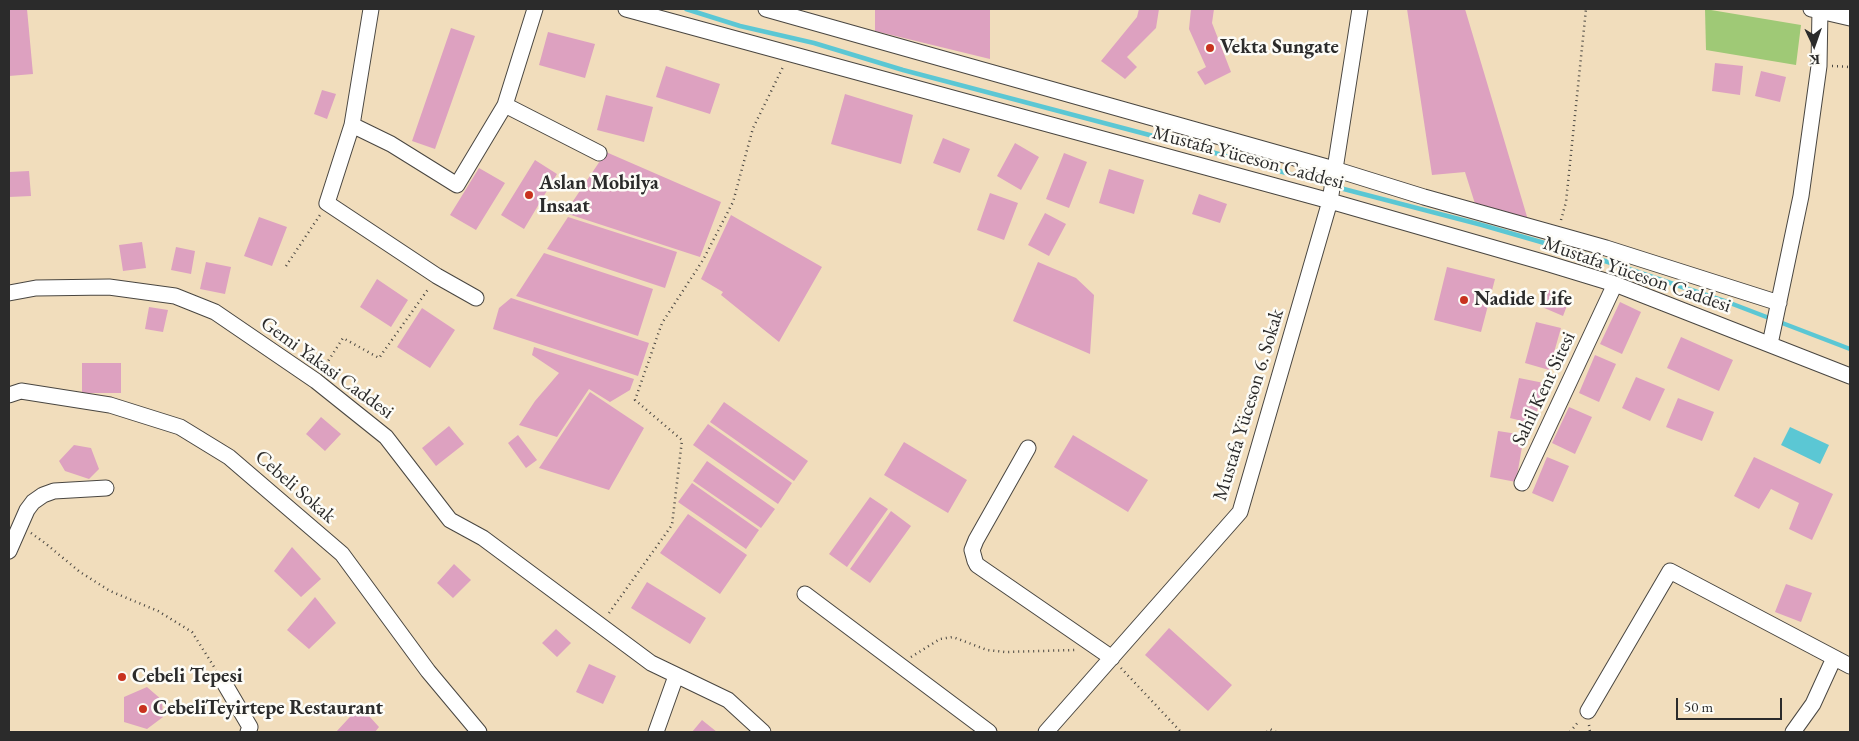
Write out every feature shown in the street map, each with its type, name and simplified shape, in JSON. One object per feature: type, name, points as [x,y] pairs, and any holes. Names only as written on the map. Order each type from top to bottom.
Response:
[{"type":"street","points":[[371,9],[352,125],[327,203],[437,276],[476,298]]},
{"type":"street","points":[[352,125],[391,144],[457,185],[505,105],[535,9]]},
{"type":"street","name":"Mustafa Yüceson Caddesi","points":[[626,9],[789,54],[1332,186],[1424,197],[1683,271],[1778,308]]},
{"type":"street","name":"Mustafa Yüceson Caddesi","points":[[766,9],[1332,186],[1536,260],[1614,284],[1850,376]]},
{"type":"street","name":"Mustafa Yüceson 6. Sokak","points":[[1046,732],[1240,512],[1332,186],[1360,9]]},
{"type":"street","points":[[1770,344],[1802,187],[1819,66],[1817,9],[1850,18]]},
{"type":"street","points":[[505,105],[599,153]]},
{"type":"street","name":"Sahil Kent Sitesi","points":[[1522,483],[1614,284]]},
{"type":"street","name":"Gemi Yakasi Caddesi","points":[[9,293],[36,288],[109,287],[175,296],[214,312],[316,381],[386,437],[450,520],[483,538],[651,663],[728,700],[763,732]]},
{"type":"street","name":"Cebeli Sokak","points":[[9,395],[20,391],[110,405],[180,427],[229,457],[342,554],[428,671],[479,732]]},
{"type":"street","points":[[1028,448],[973,544],[973,555],[977,565],[1112,658]]},
{"type":"street","points":[[9,551],[33,502],[43,495],[54,491],[106,488]]},
{"type":"street","points":[[1588,711],[1670,571],[1850,666]]},
{"type":"street","points":[[805,594],[989,732]]},
{"type":"street","points":[[1793,732],[1813,704],[1834,658]]},
{"type":"street","points":[[656,732],[676,676]]},
{"type":"street","points":[[222,681],[250,727],[248,732]]},
{"type":"path","points":[[1556,234],[1566,202],[1586,9]]},
{"type":"path","points":[[601,625],[672,525],[682,440],[635,400],[662,324],[703,260],[733,202],[753,128],[789,54]]},
{"type":"path","points":[[286,266],[327,203]]},
{"type":"path","points":[[316,381],[343,338],[378,358],[437,276]]},
{"type":"path","points":[[20,526],[45,542],[80,572],[110,591],[158,611],[192,632],[222,681]]},
{"type":"path","points":[[899,664],[940,639],[954,637],[987,650],[1005,652],[1074,651],[1090,643]]},
{"type":"path","points":[[1112,658],[1181,732]]},
{"type":"path","points":[[1267,732],[1270,729],[1276,732]]},
{"type":"green space","points":[[1705,9],[1801,25],[1796,65],[1706,50]]},
{"type":"water","points":[[1790,427],[1829,445],[1820,464],[1781,445]]},
{"type":"building","points":[[9,9],[27,9],[33,74],[9,76]]},
{"type":"building","points":[[875,9],[990,10],[990,59],[875,31]]},
{"type":"building","points":[[1139,9],[1159,9],[1156,28],[1127,57],[1137,67],[1125,79],[1101,61],[1137,17]]},
{"type":"building","name":"Vekta Sungate","points":[[1191,9],[1214,9],[1212,23],[1231,72],[1205,85],[1197,72],[1206,67],[1189,29]]},
{"type":"building","points":[[1407,9],[1465,9],[1528,220],[1477,210],[1465,172],[1432,175]]},
{"type":"building","points":[[451,28],[475,36],[435,149],[412,141]]},
{"type":"building","points":[[548,32],[595,44],[585,78],[539,65]]},
{"type":"building","points":[[1715,63],[1743,66],[1740,95],[1712,91]]},
{"type":"building","points":[[666,66],[720,84],[710,114],[656,97]]},
{"type":"building","points":[[1761,71],[1786,77],[1780,102],[1755,96]]},
{"type":"building","points":[[322,90],[336,94],[327,119],[314,114]]},
{"type":"building","points":[[845,94],[913,115],[901,164],[831,144]]},
{"type":"building","points":[[606,95],[653,107],[644,142],[597,130]]},
{"type":"building","points":[[943,138],[970,149],[960,173],[933,163]]},
{"type":"building","points":[[1015,143],[1039,157],[1021,190],[997,176]]},
{"type":"building","points":[[606,152],[721,202],[700,257],[565,213]]},
{"type":"building","points":[[1064,153],[1087,162],[1069,208],[1046,199]]},
{"type":"building","name":"Aslan Mobilya Insaat","points":[[535,160],[557,174],[524,229],[501,215]]},
{"type":"building","points":[[479,168],[505,183],[476,230],[450,215]]},
{"type":"building","points":[[1109,169],[1144,180],[1134,214],[1099,203]]},
{"type":"building","points":[[29,171],[31,196],[9,197],[9,172]]},
{"type":"building","points":[[990,193],[1018,203],[1004,240],[977,230]]},
{"type":"building","points":[[1199,194],[1227,204],[1220,223],[1192,214]]},
{"type":"building","points":[[1045,213],[1066,224],[1049,256],[1028,245]]},
{"type":"building","points":[[731,215],[822,267],[779,342],[721,295],[723,292],[701,279]]},
{"type":"building","points":[[259,217],[287,227],[272,266],[244,256]]},
{"type":"building","points":[[568,217],[677,252],[665,288],[547,249]]},
{"type":"building","points":[[142,242],[146,268],[123,271],[119,245]]},
{"type":"building","points":[[176,247],[195,251],[191,274],[171,270]]},
{"type":"building","points":[[544,253],[653,289],[638,336],[516,296]]},
{"type":"building","points":[[206,262],[231,267],[225,294],[200,289]]},
{"type":"building","points":[[1038,262],[1076,278],[1094,295],[1090,354],[1013,321]]},
{"type":"building","name":"Nadide Life","points":[[1447,267],[1495,279],[1481,332],[1434,320]]},
{"type":"building","points":[[377,279],[408,300],[391,327],[360,307]]},
{"type":"building","points":[[1549,290],[1570,298],[1563,316],[1542,307]]},
{"type":"building","points":[[511,298],[649,343],[638,376],[493,329],[499,308]]},
{"type":"building","points":[[1620,302],[1641,312],[1622,354],[1600,344]]},
{"type":"building","points":[[149,307],[168,310],[163,332],[145,329]]},
{"type":"building","points":[[422,308],[455,330],[430,368],[397,347]]},
{"type":"building","points":[[1536,322],[1561,328],[1549,370],[1525,363]]},
{"type":"building","points":[[1681,337],[1733,360],[1719,391],[1667,368]]},
{"type":"building","points":[[534,347],[634,379],[630,390],[610,402],[589,389],[557,437],[519,425],[535,401],[559,373],[532,355]]},
{"type":"building","points":[[1595,355],[1616,364],[1599,402],[1579,393]]},
{"type":"building","points":[[82,363],[121,363],[121,393],[82,393]]},
{"type":"building","points":[[1636,377],[1665,389],[1650,421],[1622,408]]},
{"type":"building","points":[[1519,378],[1544,383],[1534,424],[1510,418]]},
{"type":"building","points":[[590,392],[644,428],[609,490],[539,468]]},
{"type":"building","points":[[1678,398],[1714,412],[1702,441],[1666,427]]},
{"type":"building","points":[[724,402],[808,461],[794,481],[710,422]]},
{"type":"building","points":[[1569,407],[1592,417],[1575,454],[1552,443]]},
{"type":"building","points":[[321,417],[341,434],[325,451],[306,434]]},
{"type":"building","points":[[708,424],[792,483],[778,504],[693,445]]},
{"type":"building","points":[[449,426],[464,444],[436,466],[422,448]]},
{"type":"building","points":[[1498,431],[1524,435],[1516,482],[1490,477]]},
{"type":"building","points":[[518,435],[537,460],[526,468],[508,443]]},
{"type":"building","points":[[1073,435],[1148,480],[1128,512],[1054,467]]},
{"type":"building","points":[[904,442],[967,480],[948,513],[884,475]]},
{"type":"building","points":[[74,445],[91,448],[99,469],[89,479],[65,471],[59,461]]},
{"type":"building","points":[[1547,457],[1569,466],[1553,502],[1532,493]]},
{"type":"building","points":[[1754,457],[1833,494],[1812,540],[1789,529],[1799,503],[1771,489],[1759,509],[1734,496]]},
{"type":"building","points":[[707,461],[775,509],[761,528],[693,481]]},
{"type":"building","points":[[692,483],[759,530],[746,549],[678,502]]},
{"type":"building","points":[[870,497],[888,509],[847,567],[829,554]]},
{"type":"building","points":[[891,511],[911,526],[870,583],[850,569]]},
{"type":"building","points":[[688,514],[747,555],[720,594],[660,553]]},
{"type":"building","points":[[292,547],[321,579],[301,597],[274,571]]},
{"type":"building","points":[[454,564],[471,580],[453,598],[437,583]]},
{"type":"building","points":[[647,582],[706,618],[690,644],[631,608]]},
{"type":"building","points":[[1786,584],[1812,593],[1801,622],[1775,612]]},
{"type":"building","points":[[315,597],[336,623],[309,649],[287,630]]},
{"type":"building","points":[[1169,628],[1232,685],[1208,711],[1145,655]]},
{"type":"building","points":[[556,629],[571,643],[557,657],[542,643]]},
{"type":"building","points":[[589,664],[616,676],[603,704],[576,692]]},
{"type":"building","name":"CebeliTeyirtepe Restaurant","points":[[147,687],[162,700],[163,717],[147,729],[124,722],[124,697]]},
{"type":"building","points":[[360,706],[379,727],[375,732],[336,732]]},
{"type":"building","points":[[702,720],[717,732],[692,732]]},
{"type":"waterway","points":[[686,9],[740,26],[814,43],[903,70],[1176,142],[1329,185]]},
{"type":"waterway","points":[[1336,187],[1482,225],[1593,257],[1730,303],[1850,349]]},
{"type":"place","name":"Vekta Sungate","points":[[1210,48]]},
{"type":"place","name":"Aslan Mobilya Insaat","points":[[529,195]]},
{"type":"place","name":"Nadide Life","points":[[1464,300]]},
{"type":"place","name":"Cebeli Tepesi","points":[[122,677]]},
{"type":"place","name":"CebeliTeyirtepe Restaurant","points":[[143,709]]}]
